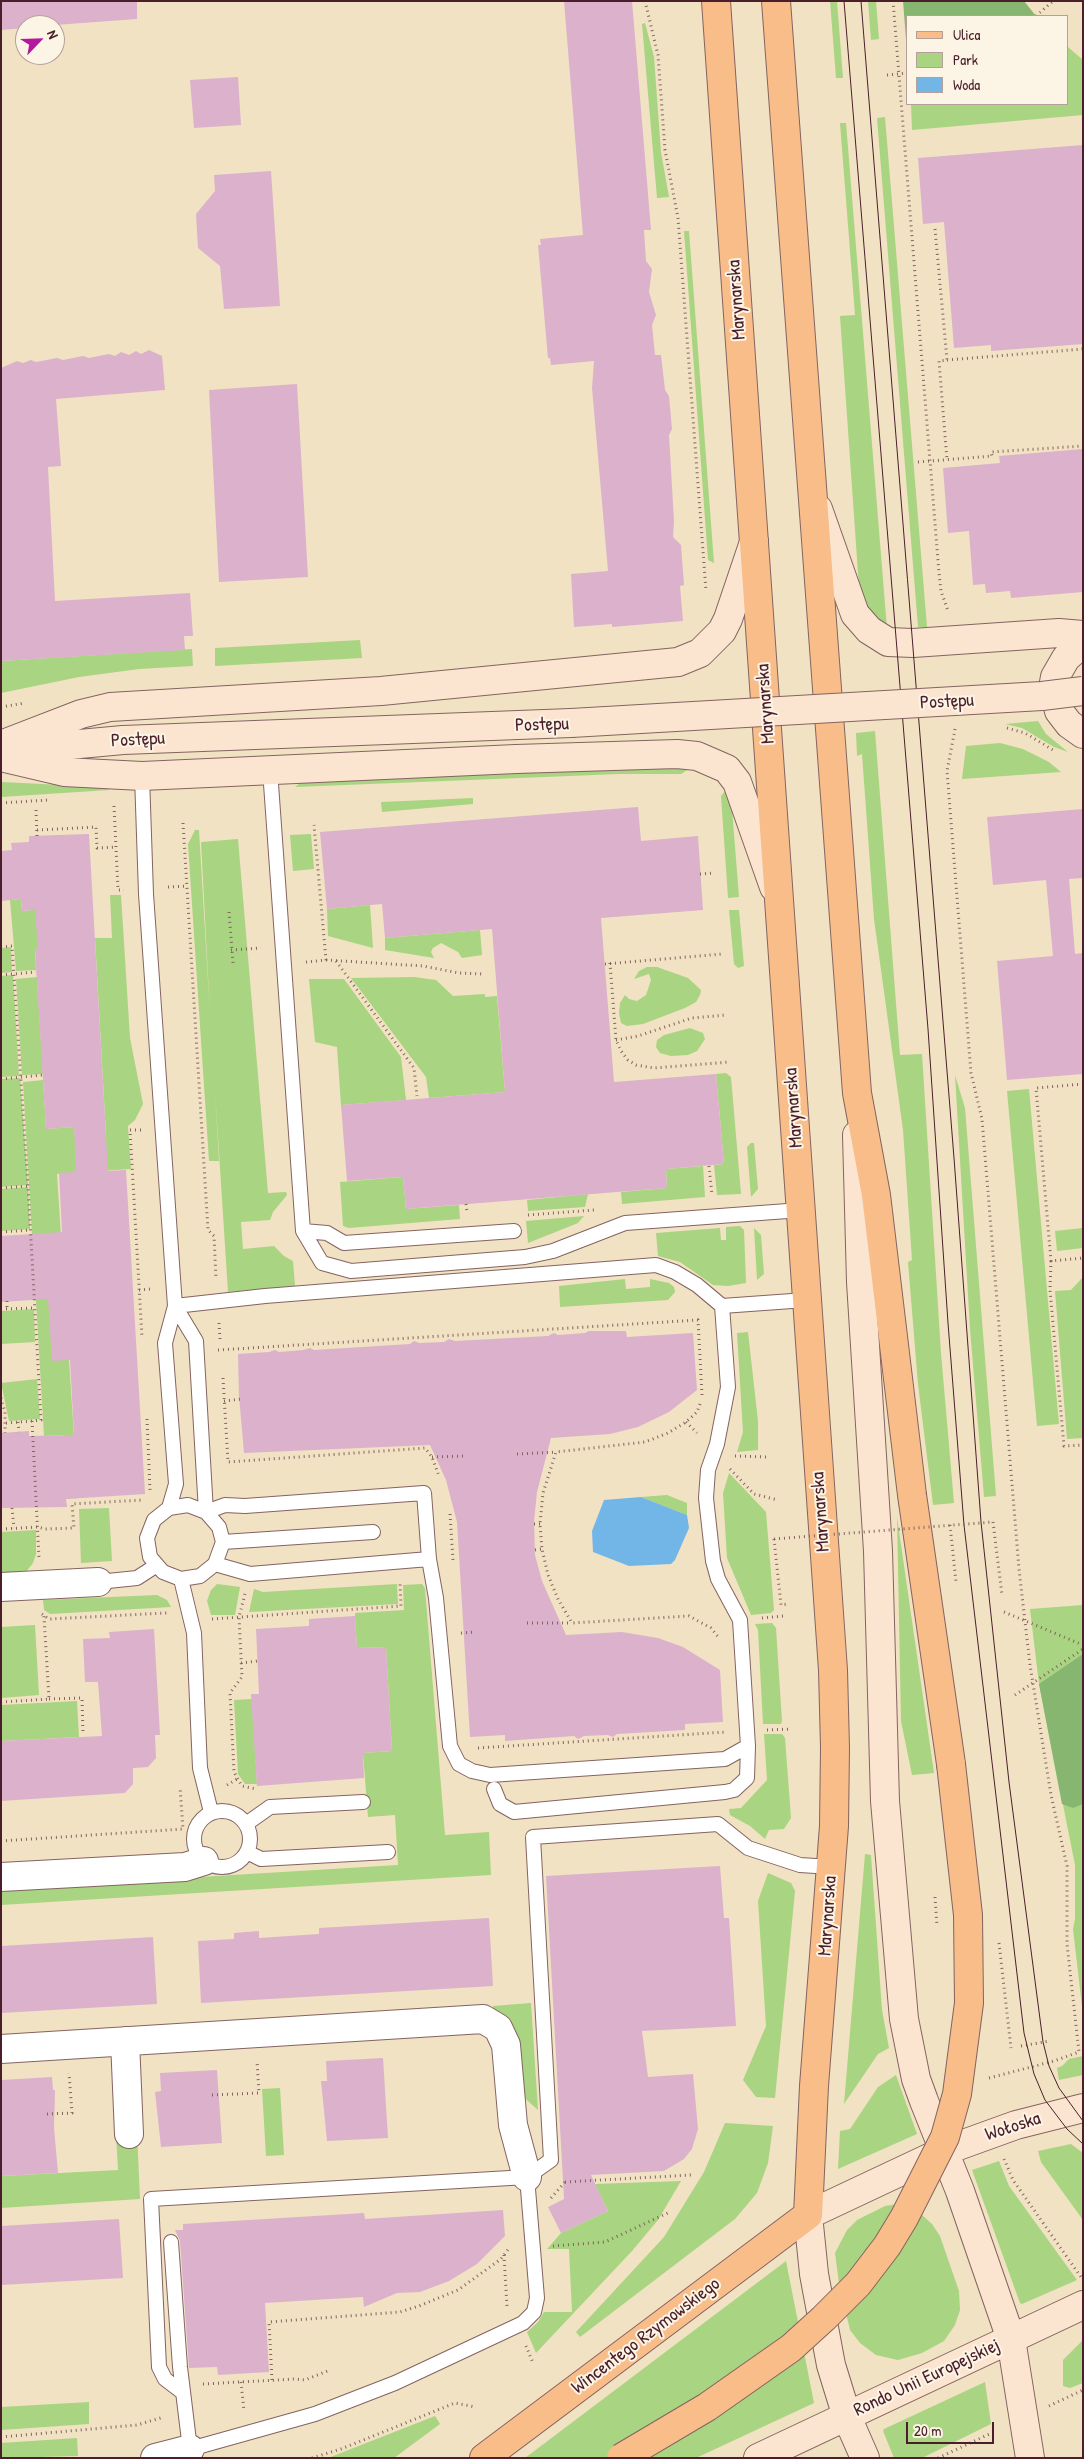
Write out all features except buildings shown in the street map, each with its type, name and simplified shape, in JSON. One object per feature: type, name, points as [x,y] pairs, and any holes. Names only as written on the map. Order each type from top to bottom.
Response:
[{"type":"main road","name":"Marynarska","points":[[716,1],[833,1670],[835,1748],[831,1868],[814,2086],[808,2215]]},
{"type":"main road","points":[[621,2458],[714,2402],[791,2348],[858,2284],[887,2246],[904,2218],[945,2137],[957,2094],[969,2003],[968,1915],[962,1849],[912,1495],[876,1195],[857,1093],[776,1]]},
{"type":"main road","name":"Wincentego Rzymowskiego","points":[[484,2458],[808,2215]]},
{"type":"street","points":[[812,493],[851,606],[861,623],[877,637],[896,644],[1059,633],[1083,635]]},
{"type":"street","points":[[1,745],[81,714],[110,708],[381,691],[678,662],[700,653],[722,631],[728,619],[754,542]]},
{"type":"street","points":[[1083,643],[1066,658],[1055,677],[1053,688],[1059,711],[1069,724],[1083,734]]},
{"type":"street","name":"Postępu","points":[[1,751],[123,740],[572,723],[1042,696],[1083,691]]},
{"type":"street","points":[[1,757],[64,772],[142,776],[677,754],[697,756],[726,769],[737,782],[780,907]]},
{"type":"street","points":[[808,2215],[944,2151],[916,2079],[904,2020],[890,1869],[884,1784],[878,1551],[861,1282],[857,1093]]},
{"type":"street","points":[[1,1587],[98,1582]]},
{"type":"street","points":[[1,1877],[185,1866],[204,1861]]},
{"type":"street","points":[[1,2049],[483,2019],[498,2028],[506,2045],[513,2125],[527,2180]]},
{"type":"street","points":[[125,2042],[129,2134]]},
{"type":"street","name":"Wołoska","points":[[944,2151],[1016,2125],[1083,2108]]},
{"type":"street","name":"Rondo Unii Europejskiej","points":[[808,2215],[811,2252],[819,2304],[831,2365],[847,2417],[1011,2339],[964,2200],[944,2151]]},
{"type":"street","points":[[1030,2458],[1011,2339],[1083,2306]]},
{"type":"street","points":[[758,2458],[847,2417],[865,2458]]},
{"type":"street","points":[[155,2458],[190,2449]]},
{"type":"lane","points":[[270,770],[303,1231],[322,1263],[351,1271],[525,1257],[552,1251],[625,1223],[801,1210]]},
{"type":"lane","points":[[142,776],[146,894],[175,1306],[165,1343],[176,1484],[169,1508]]},
{"type":"lane","points":[[303,1231],[327,1232],[344,1243],[514,1232]]},
{"type":"lane","points":[[175,1306],[218,1303],[265,1296],[656,1265],[675,1272],[696,1285],[722,1306],[806,1300]]},
{"type":"lane","points":[[175,1306],[196,1341],[206,1512]]},
{"type":"lane","points":[[494,1789],[500,1804],[514,1812],[725,1792],[734,1790],[747,1778],[748,1730],[740,1620],[718,1579],[713,1561],[706,1498],[708,1470],[717,1444],[728,1387],[722,1306]]},
{"type":"lane","points":[[206,1512],[224,1505],[250,1505],[424,1493],[429,1559],[450,1746],[459,1764],[490,1775],[724,1760],[748,1746]]},
{"type":"lane","points":[[188,1505],[206,1512],[218,1527],[223,1542],[215,1564],[200,1576],[180,1579],[163,1572],[150,1557],[147,1538],[154,1520],[169,1508],[188,1505]]},
{"type":"lane","points":[[223,1542],[373,1532]]},
{"type":"lane","points":[[215,1564],[250,1574],[429,1559]]},
{"type":"lane","points":[[98,1582],[137,1578],[157,1565]]},
{"type":"lane","points":[[180,1579],[194,1633],[200,1768],[211,1812]]},
{"type":"lane","points":[[246,1824],[270,1807],[363,1802]]},
{"type":"lane","points":[[221,1810],[231,1812],[246,1824],[250,1833],[247,1852],[233,1865],[223,1867],[204,1861],[198,1854],[194,1834],[203,1817],[211,1812],[221,1810]]},
{"type":"lane","points":[[182,2392],[165,2379],[159,2367],[150,2199],[527,2180],[551,2160],[533,1836],[718,1824],[748,1848],[800,1865],[831,1868]]},
{"type":"lane","points":[[247,1852],[262,1859],[388,1852]]},
{"type":"lane","points":[[171,2242],[182,2392],[190,2449],[315,2414],[394,2383],[522,2323],[534,2312],[538,2298],[527,2180]]},
{"type":"path","points":[[645,1],[658,54],[665,150],[678,218],[707,598]]},
{"type":"path","points":[[893,1],[939,582],[949,614]]},
{"type":"path","points":[[1037,15],[1052,1]]},
{"type":"path","points":[[887,75],[906,73]]},
{"type":"path","points":[[935,229],[947,360]]},
{"type":"path","points":[[946,460],[939,361],[1083,349]]},
{"type":"path","points":[[918,462],[992,456],[991,452],[1083,446]]},
{"type":"path","points":[[956,723],[949,755],[948,780],[971,1073],[982,1119],[1025,1621],[1051,1796],[1067,1866],[1066,1937],[1081,2051],[1054,2061],[989,2078],[986,2087]]},
{"type":"path","points":[[1003,728],[1025,734],[1060,753]]},
{"type":"path","points":[[954,731],[963,731]]},
{"type":"path","points":[[36,810],[37,836]]},
{"type":"path","points":[[183,823],[208,1230],[214,1236],[221,1358]]},
{"type":"path","points":[[314,824],[326,960]]},
{"type":"path","points":[[37,830],[96,827],[97,848],[116,847]]},
{"type":"path","points":[[700,874],[715,873]]},
{"type":"path","points":[[229,912],[232,963]]},
{"type":"path","points":[[1,947],[12,946],[31,1230],[41,1420],[6,1423]]},
{"type":"path","points":[[604,964],[722,954]]},
{"type":"path","points":[[336,960],[414,1068],[417,1096]]},
{"type":"path","points":[[304,962],[336,960],[423,966],[459,973],[484,974]]},
{"type":"path","points":[[610,963],[616,1040],[628,1060],[645,1067],[730,1062]]},
{"type":"path","points":[[1,975],[36,972]]},
{"type":"path","points":[[616,1040],[638,1036],[692,1018],[726,1015]]},
{"type":"path","points":[[1,1078],[43,1075]]},
{"type":"path","points":[[1083,1084],[1036,1088],[1051,1261],[1050,1290],[1064,1446],[1083,1444]]},
{"type":"path","points":[[142,1338],[130,1130],[162,1129]]},
{"type":"path","points":[[709,1166],[712,1200]]},
{"type":"path","points":[[1,1188],[28,1186]]},
{"type":"path","points":[[1,1232],[20,1233],[31,1230]]},
{"type":"path","points":[[1051,1261],[1083,1258]]},
{"type":"path","points":[[7,1301],[7,1309]]},
{"type":"path","points":[[1,1310],[35,1308]]},
{"type":"path","points":[[196,1352],[698,1320],[702,1399],[697,1412],[686,1422],[668,1433],[645,1442],[556,1452],[517,1454]]},
{"type":"path","points":[[222,1375],[228,1462],[425,1448],[432,1457],[442,1485]]},
{"type":"path","points":[[1,1398],[6,1423],[5,1433]]},
{"type":"path","points":[[224,1401],[242,1399]]},
{"type":"path","points":[[1,1529],[74,1528],[72,1504],[150,1500],[146,1416]]},
{"type":"path","points":[[32,1421],[40,1555],[36,1566],[38,1611],[48,1619],[189,1611],[211,1619],[401,1606],[399,1582],[454,1580],[449,1509]]},
{"type":"path","points":[[18,1422],[19,1432]]},
{"type":"path","points":[[556,1452],[543,1493],[540,1524],[542,1549],[548,1576],[558,1599],[572,1623]]},
{"type":"path","points":[[432,1457],[465,1456]]},
{"type":"path","points":[[735,1456],[767,1457]]},
{"type":"path","points":[[733,1471],[754,1494],[778,1500]]},
{"type":"path","points":[[12,1508],[14,1528]]},
{"type":"path","points":[[788,1604],[781,1605],[774,1540],[992,1522],[1002,1595]]},
{"type":"path","points":[[534,1524],[540,1524]]},
{"type":"path","points":[[950,1525],[957,1588]]},
{"type":"path","points":[[535,1550],[542,1549]]},
{"type":"path","points":[[250,1574],[240,1617],[242,1677],[230,1693],[234,1772],[242,1786],[249,1789],[258,1788]]},
{"type":"path","points":[[1004,1612],[1083,1644]]},
{"type":"path","points":[[44,1615],[49,1699]]},
{"type":"path","points":[[527,1623],[572,1623],[689,1616],[711,1628],[720,1640]]},
{"type":"path","points":[[772,1617],[784,1616]]},
{"type":"path","points":[[455,1633],[475,1632]]},
{"type":"path","points":[[1015,1695],[1083,1650]]},
{"type":"path","points":[[241,1663],[258,1661]]},
{"type":"path","points":[[1,1702],[82,1698],[83,1733]]},
{"type":"path","points":[[726,1723],[726,1732]]},
{"type":"path","points":[[765,1730],[792,1729]]},
{"type":"path","points":[[472,1748],[748,1730]]},
{"type":"path","points":[[1,1841],[183,1830]]},
{"type":"path","points":[[212,2095],[260,2093],[256,2033]]},
{"type":"path","points":[[1021,2046],[1050,2041]]},
{"type":"path","points":[[47,2114],[72,2112],[68,2045]]},
{"type":"path","points":[[1003,2157],[1013,2180],[1083,2279]]},
{"type":"path","points":[[527,2180],[565,2182],[692,2175]]},
{"type":"path","points":[[272,2380],[270,2322],[400,2312],[439,2299],[458,2290],[501,2259],[530,2219],[565,2182]]},
{"type":"path","points":[[533,2246],[582,2245],[605,2242],[670,2212]]},
{"type":"path","points":[[1051,2405],[1083,2390]]},
{"type":"path","points":[[312,2458],[341,2449],[455,2403],[475,2407]]},
{"type":"path","points":[[938,2458],[995,2432]]},
{"type":"green space","points":[[830,1],[837,1],[843,78],[836,78]]},
{"type":"green space","points":[[868,1],[876,1],[879,39],[871,40]]},
{"type":"green space","points":[[903,1],[1024,1],[1035,15],[906,15],[906,39]]},
{"type":"green space","points":[[645,23],[654,57],[661,152],[669,197],[657,198],[642,24]]},
{"type":"green space","points":[[1069,48],[1083,60],[1083,115],[912,130],[911,105],[1069,105]]},
{"type":"green space","points":[[885,117],[927,627],[918,627],[877,118]]},
{"type":"green space","points":[[840,123],[846,123],[887,629],[865,608],[859,587],[840,316],[855,315]]},
{"type":"green space","points":[[684,231],[689,231],[714,563],[708,560]]},
{"type":"green space","points":[[360,640],[362,658],[215,666],[215,648]]},
{"type":"green space","points":[[192,649],[193,666],[139,669],[79,677],[1,693],[1,661]]},
{"type":"green space","points":[[1038,721],[1046,734],[1068,752],[1054,747],[1022,728],[1005,724]]},
{"type":"green space","points":[[875,731],[900,1055],[922,1054],[941,1353],[954,1503],[933,1505],[918,1384],[908,1262],[912,1260],[903,1130],[874,919],[862,754],[857,756],[856,733]]},
{"type":"green space","points":[[1000,743],[1023,749],[1049,762],[1061,772],[962,779],[966,746]]},
{"type":"green space","points":[[692,767],[681,774],[619,774],[295,787],[304,780]]},
{"type":"green space","points":[[1,782],[105,787],[109,790],[1,797]]},
{"type":"green space","points":[[725,791],[732,809],[739,897],[728,898],[721,796]]},
{"type":"green space","points":[[473,798],[473,804],[382,812],[381,802]]},
{"type":"green space","points":[[195,830],[199,830],[210,1014],[201,842],[238,839],[268,1193],[286,1192],[287,1195],[273,1212],[270,1220],[241,1222],[243,1249],[274,1246],[284,1256],[293,1261],[295,1286],[228,1292],[215,1091],[219,1161],[209,1161],[188,844]]},
{"type":"green space","points":[[311,834],[314,869],[293,871],[290,835]]},
{"type":"green space","points":[[110,895],[121,895],[130,1038],[143,1104],[135,1120],[128,1126],[131,1169],[57,1174],[78,1498],[66,1499],[63,1435],[44,1436],[23,1082],[43,1080],[46,1129],[74,1127],[75,1138],[106,1135],[95,938],[112,938]]},
{"type":"green space","points":[[21,899],[22,911],[39,909],[38,949],[35,950],[36,970],[16,971],[10,900]]},
{"type":"green space","points":[[370,905],[373,948],[328,936],[327,909]]},
{"type":"green space","points":[[729,910],[739,910],[744,966],[738,968],[734,964]]},
{"type":"green space","points":[[480,930],[482,955],[462,958],[458,952],[441,943],[433,948],[431,952],[434,958],[385,950],[385,938]]},
{"type":"green space","points":[[11,947],[12,972],[1,973],[1,948]]},
{"type":"green space","points":[[647,967],[657,967],[688,978],[701,990],[700,995],[696,1002],[685,1008],[643,1024],[627,1026],[621,1023],[620,1003],[625,995],[629,999],[637,1001],[646,995],[651,980],[649,974],[634,979],[639,971]]},
{"type":"green space","points":[[13,975],[19,1076],[1,1077],[1,976]]},
{"type":"green space","points":[[37,977],[43,1074],[22,1075],[16,979]]},
{"type":"green space","points":[[414,977],[436,980],[453,996],[485,994],[485,997],[497,996],[505,1092],[429,1098],[426,1077],[351,978]]},
{"type":"green space","points":[[309,979],[344,979],[401,1057],[406,1100],[341,1105],[337,1047],[315,1042]]},
{"type":"green space","points":[[690,1028],[703,1033],[705,1039],[697,1051],[688,1055],[671,1056],[660,1053],[656,1047],[657,1040],[664,1035]]},
{"type":"green space","points":[[726,1073],[731,1077],[741,1194],[717,1195],[714,1165],[724,1164],[716,1074]]},
{"type":"green space","points":[[955,1075],[965,1108],[996,1496],[984,1497],[970,1329]]},
{"type":"green space","points":[[20,1078],[28,1185],[1,1187],[1,1079]]},
{"type":"green space","points":[[1029,1089],[1059,1424],[1037,1426],[1007,1091]]},
{"type":"green space","points":[[754,1143],[758,1189],[751,1197],[747,1147]]},
{"type":"green space","points":[[703,1166],[705,1197],[622,1204],[621,1192],[667,1188],[666,1169]]},
{"type":"green space","points":[[403,1177],[406,1209],[459,1205],[460,1219],[349,1228],[343,1226],[340,1182]]},
{"type":"green space","points":[[28,1187],[30,1229],[1,1231],[1,1189]]},
{"type":"green space","points":[[588,1194],[585,1207],[528,1211],[527,1200]]},
{"type":"green space","points":[[584,1216],[578,1223],[528,1243],[526,1221]]},
{"type":"green space","points":[[740,1226],[744,1230],[746,1283],[728,1286],[713,1285],[680,1262],[658,1256],[656,1233],[720,1228],[721,1240],[726,1240],[726,1227]]},
{"type":"green space","points":[[754,1228],[761,1235],[764,1274],[757,1280]]},
{"type":"green space","points":[[1083,1228],[1083,1248],[1057,1251],[1055,1231]]},
{"type":"green space","points":[[1083,1277],[1083,1438],[1067,1439],[1055,1291],[1071,1290]]},
{"type":"green space","points":[[625,1279],[626,1289],[650,1287],[650,1279],[669,1283],[674,1287],[675,1292],[668,1300],[560,1307],[559,1286]]},
{"type":"green space","points":[[34,1309],[35,1342],[1,1344],[1,1311]]},
{"type":"green space","points":[[748,1332],[758,1421],[758,1450],[737,1452],[743,1432],[737,1333]]},
{"type":"green space","points":[[37,1379],[40,1419],[9,1421],[1,1383]]},
{"type":"green space","points":[[729,1473],[766,1512],[774,1610],[771,1613],[751,1615],[727,1558],[723,1493]]},
{"type":"green space","points":[[667,1495],[687,1503],[687,1515],[641,1497]]},
{"type":"green space","points":[[109,1508],[112,1561],[81,1563],[79,1509]]},
{"type":"green space","points":[[897,1517],[934,1773],[912,1775],[901,1721]]},
{"type":"green space","points":[[36,1530],[36,1554],[33,1563],[26,1572],[1,1573],[1,1532]]},
{"type":"green space","points":[[217,1584],[240,1587],[235,1615],[211,1615],[207,1601],[211,1590]]},
{"type":"green space","points":[[397,1584],[398,1604],[249,1612],[254,1589],[263,1592]]},
{"type":"green space","points":[[422,1584],[425,1588],[445,1835],[489,1832],[491,1875],[1,1905],[1,1889],[398,1865],[395,1815],[368,1817],[363,1753],[392,1751],[386,1647],[357,1648],[355,1613],[404,1610],[403,1585]]},
{"type":"green space","points":[[157,1595],[167,1600],[171,1607],[50,1614],[44,1610],[43,1600]]},
{"type":"green space","points":[[1083,1605],[1083,2015],[1073,1929],[1075,1919],[1075,1865],[1039,1684],[1030,1609]]},
{"type":"green space","points":[[772,1623],[776,1628],[782,1721],[781,1724],[763,1724],[758,1630],[755,1624]]},
{"type":"green space","points":[[35,1625],[39,1695],[1,1698],[1,1627]]},
{"type":"green space","points":[[1083,1654],[1083,1804],[1073,1808],[1062,1804],[1039,1684]]},
{"type":"green space","points":[[252,1699],[257,1784],[245,1784],[238,1774],[234,1700]]},
{"type":"green space","points":[[77,1701],[79,1737],[1,1741],[1,1705]]},
{"type":"green space","points":[[764,1734],[782,1734],[785,1738],[791,1818],[784,1829],[769,1830],[765,1839],[750,1826],[730,1815],[729,1809],[741,1808],[767,1780]]},
{"type":"green space","points":[[865,1854],[871,1855],[882,2010],[889,2048],[878,2054],[844,2104]]},
{"type":"green space","points":[[768,1873],[791,1883],[795,1891],[775,2098],[756,2097],[743,2080],[766,2026],[758,1901]]},
{"type":"green space","points":[[531,2003],[538,2110],[520,2094],[512,2027],[506,2017],[500,2012],[493,2011],[493,2006]]},
{"type":"green space","points":[[1083,2056],[1083,2075],[1059,2080],[1057,2068],[1069,2059]]},
{"type":"green space","points":[[896,2075],[917,2134],[838,2169],[840,2131],[850,2129],[878,2087]]},
{"type":"green space","points":[[280,2088],[284,2155],[266,2156],[262,2089]]},
{"type":"green space","points":[[725,2123],[773,2126],[768,2163],[757,2193],[735,2219],[580,2337],[576,2332],[664,2237],[704,2172]]},
{"type":"green space","points":[[137,2133],[140,2199],[1,2208],[1,2176],[118,2170],[116,2134]]},
{"type":"green space","points":[[1071,2144],[1083,2153],[1083,2220],[1041,2162],[1038,2151]]},
{"type":"green space","points":[[999,2161],[1009,2186],[1077,2280],[1022,2304],[1020,2303],[972,2170]]},
{"type":"green space","points":[[681,2181],[658,2220],[632,2251],[536,2353],[527,2332],[538,2322],[544,2312],[572,2312],[569,2249],[547,2249],[561,2233],[608,2211],[595,2184]]},
{"type":"green space","points":[[897,2204],[922,2215],[932,2224],[940,2236],[959,2291],[960,2310],[955,2325],[944,2341],[922,2353],[898,2360],[876,2355],[860,2343],[850,2330],[839,2283],[835,2253],[847,2230],[857,2220],[885,2206]]},
{"type":"green space","points":[[786,2261],[814,2403],[696,2458],[525,2458]]},
{"type":"green space","points":[[1083,2340],[1083,2383],[1070,2388],[1063,2386],[1063,2360]]},
{"type":"green space","points":[[985,2382],[991,2424],[922,2458],[894,2458],[883,2431],[884,2429]]},
{"type":"green space","points":[[89,2402],[89,2424],[1,2430],[1,2407]]},
{"type":"green space","points":[[435,2416],[440,2424],[394,2458],[328,2458]]},
{"type":"green space","points":[[77,2438],[78,2456],[1,2458],[1,2443]]},
{"type":"water","points":[[641,1497],[687,1515],[689,1528],[675,1560],[671,1564],[629,1566],[593,1552],[592,1531],[604,1500]]},
{"type":"tram line","points":[[844,1],[928,1029],[964,1525],[1024,2033],[1034,2074],[1045,2100],[1067,2129],[1083,2144]]},
{"type":"tram line","points":[[861,1],[954,1158],[981,1522],[1009,1782],[1043,2042],[1049,2066],[1059,2088],[1083,2121]]}]
